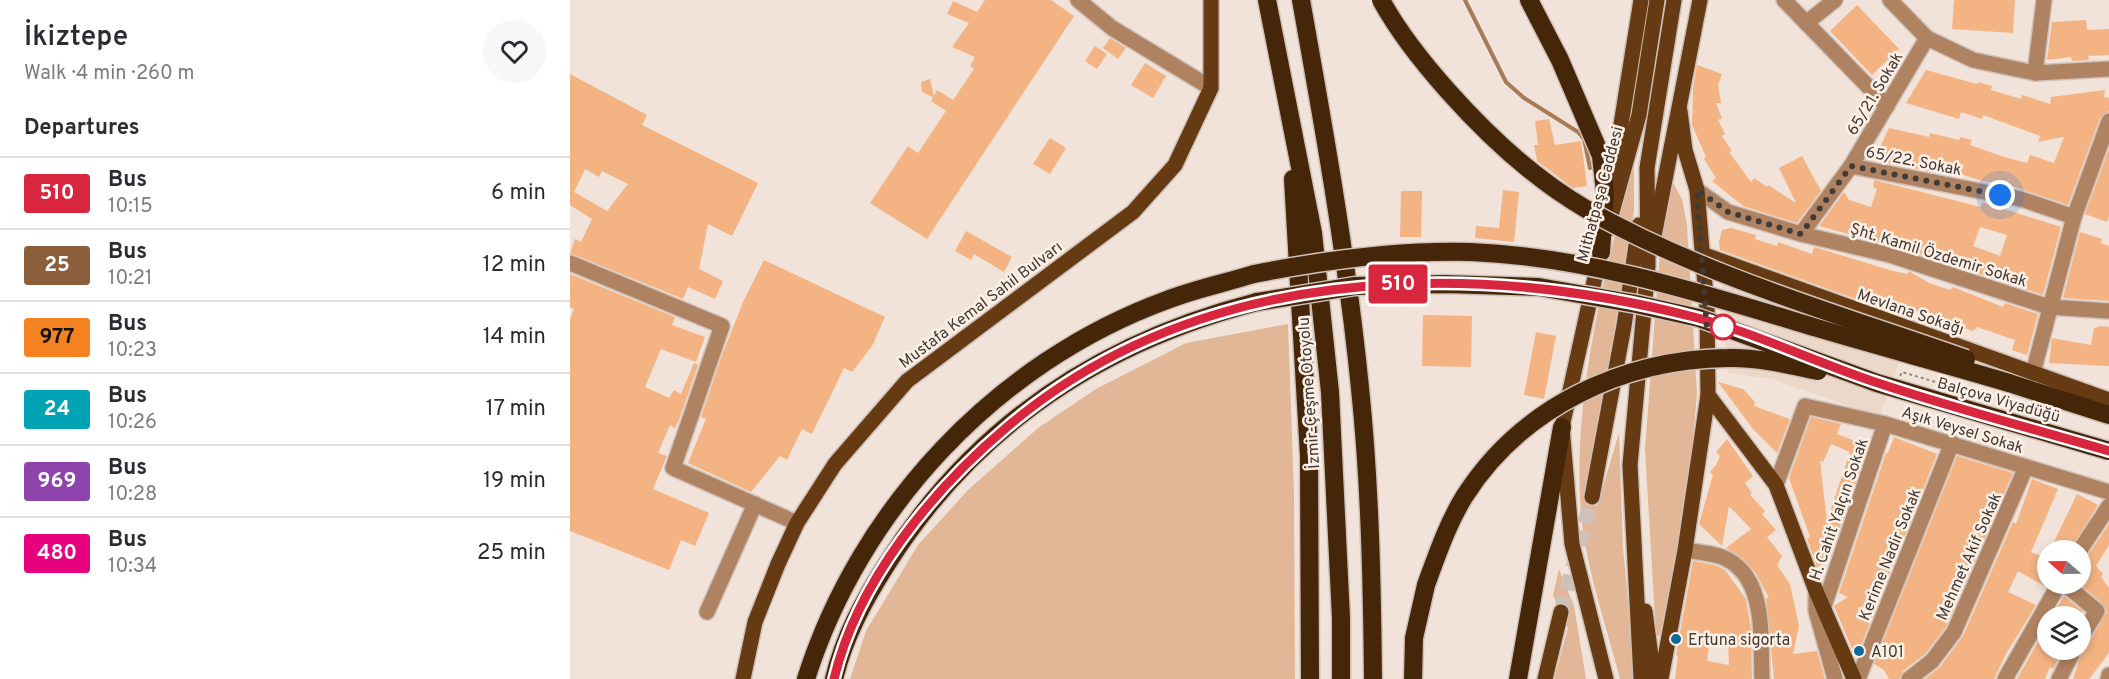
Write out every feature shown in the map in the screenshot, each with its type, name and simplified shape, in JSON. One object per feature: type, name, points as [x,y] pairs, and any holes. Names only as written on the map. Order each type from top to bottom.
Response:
[{"type":"highway","name":"İzmir-Çeşme Otoyolu","points":[[1267,0],[1313,233],[1330,392],[1341,618],[1341,679]]},
{"type":"highway","points":[[1301,0],[1339,211],[1360,389],[1372,579],[1373,679]]},
{"type":"highway","points":[[1380,0],[1427,68],[1466,111],[1505,150],[1586,208],[1676,255],[1749,283],[1968,359],[2009,383]]},
{"type":"highway","points":[[1529,0],[1560,60],[1601,156],[1605,192],[1601,252]]},
{"type":"highway","points":[[1289,111],[1309,456],[1310,679]]},
{"type":"highway","points":[[806,679],[830,615],[877,529],[914,479],[957,433],[1016,385],[1072,345],[1167,300],[1254,274],[1328,262],[1441,252],[1542,259],[1677,287],[2009,383]]},
{"type":"highway","points":[[834,679],[851,628],[869,592],[905,534],[938,494],[980,450],[1029,408],[1088,368],[1150,336],[1204,316],[1257,303],[1354,286],[1384,284],[1539,287],[1699,318],[1877,383]]},
{"type":"highway","points":[[1413,679],[1414,638],[1426,585],[1449,524],[1483,471],[1526,427],[1550,409],[1610,380],[1680,360],[1730,357],[1784,364],[1877,383]]},
{"type":"highway","name":"Balçova Viyadüğü","points":[[1877,383],[2109,451]]},
{"type":"highway","name":"Balçova Viyadüğü","points":[[2009,383],[2109,415]]},
{"type":"highway","points":[[1518,679],[1562,427]]},
{"type":"main road","name":"Mustafa Kemal Sahil Bulvarı","points":[[743,679],[755,622],[797,523],[835,464],[907,381],[1133,212],[1175,165],[1211,88],[1211,0]]},
{"type":"main road","points":[[1601,252],[1641,0]]},
{"type":"main road","name":"Mithatpaşa Caddesi","points":[[1604,676],[1572,544],[1562,427],[1601,252],[1639,115],[1657,0]]},
{"type":"main road","points":[[1592,497],[1624,326],[1674,0]]},
{"type":"main road","points":[[1648,266],[1700,0]]},
{"type":"main road","points":[[1661,679],[1685,550],[1708,395],[1707,309],[1697,190],[1685,150],[1680,111]]},
{"type":"main road","points":[[1641,679],[1630,465],[1648,266],[1647,168]]},
{"type":"main road","name":"Mevlana Sokağı","points":[[1702,254],[2109,400]]},
{"type":"main road","points":[[1708,395],[1776,484],[1816,591],[1854,679]]},
{"type":"main road","points":[[1636,567],[1644,597],[1654,679]]},
{"type":"main road","points":[[1545,679],[1561,612]]},
{"type":"street","points":[[1078,0],[1112,28],[1211,88]]},
{"type":"street","points":[[1784,0],[1887,106]]},
{"type":"street","points":[[1806,23],[1834,0]]},
{"type":"street","points":[[1890,0],[1928,38],[1973,60],[2035,73],[2109,69]]},
{"type":"street","points":[[2035,73],[2044,0]]},
{"type":"street","name":"65/21. Sokak","points":[[1801,234],[1851,166],[1928,38]]},
{"type":"street","points":[[2033,373],[2074,217],[2109,121]]},
{"type":"street","name":"65/22. Sokak","points":[[1851,166],[2021,200],[2074,217]]},
{"type":"street","name":"Şht. Kamil Özdemir Sokak","points":[[1697,190],[1728,212],[1801,234],[1890,255],[2049,307],[2109,311]]},
{"type":"street","points":[[570,264],[722,326],[673,468],[797,523]]},
{"type":"street","name":"Aşık Veysel Sokak","points":[[1776,484],[1805,406],[1885,424],[2109,492]]},
{"type":"street","name":"H. Cahit Yalçın Sokak","points":[[1824,606],[1885,424]]},
{"type":"street","name":"Kerime Nadir Sokak","points":[[1858,679],[1952,443]]},
{"type":"street","name":"Mehmet Akif Sokak","points":[[1909,679],[1932,661],[1954,633],[2026,467]]},
{"type":"street","points":[[707,612],[754,504]]},
{"type":"street","points":[[2087,540],[2109,506]]},
{"type":"street","points":[[1685,550],[1724,557],[1746,576],[1758,602],[1762,679]]},
{"type":"street","points":[[1816,591],[1816,611],[1834,679]]},
{"type":"street","points":[[2005,679],[2053,594]]},
{"type":"street","points":[[2077,594],[2097,611],[2091,621]]},
{"type":"street","points":[[2059,679],[2069,660]]},
{"type":"street","points":[[2108,679],[2109,675]]},
{"type":"shaded area","points":[[1634,157],[1634,211],[1588,488],[1597,507],[1619,433],[1623,547],[1635,679],[1620,679],[1585,543],[1580,497],[1580,454],[1588,368],[1595,326]]},
{"type":"shaded area","points":[[1672,181],[1682,199],[1687,225],[1697,394],[1692,449],[1664,634],[1656,636],[1645,449],[1662,224]]},
{"type":"shaded area","points":[[1721,268],[1909,333],[1880,417],[1772,379],[1728,373]]},
{"type":"shaded area","points":[[1288,324],[1294,493],[1295,679],[850,679],[866,631],[918,545],[968,490],[1038,428],[1096,389],[1186,343]]},
{"type":"shaded area","points":[[1559,569],[1574,606],[1586,679],[1554,679],[1568,628],[1553,595]]},
{"type":"building","points":[[985,0],[1051,0],[1074,16],[927,239],[870,203],[908,146],[918,153],[946,111],[931,101],[933,97],[922,92],[921,82],[930,79],[934,96],[937,90],[953,100],[974,69],[970,66],[975,57],[952,47],[969,23],[947,14],[953,1],[977,12]]},
{"type":"building","points":[[1954,0],[2015,0],[2013,33],[1952,29]]},
{"type":"building","points":[[1857,5],[1899,49],[1872,75],[1830,31]]},
{"type":"building","points":[[2086,20],[2087,30],[2109,29],[2109,55],[2088,56],[2089,60],[2072,61],[2071,57],[2047,60],[2052,22]]},
{"type":"building","points":[[1110,38],[1126,48],[1118,59],[1103,48]]},
{"type":"building","points":[[1095,46],[1107,54],[1097,69],[1085,61]]},
{"type":"building","points":[[1145,63],[1166,76],[1153,98],[1131,85]]},
{"type":"building","points":[[1697,65],[1722,74],[1718,85],[1721,103],[1716,103],[1722,118],[1718,120],[1725,134],[1722,136],[1732,151],[1729,152],[1751,182],[1754,178],[1796,203],[1779,168],[1802,156],[1821,191],[1797,223],[1743,206],[1712,181],[1716,178],[1704,159],[1706,157],[1692,125],[1693,88]]},
{"type":"building","points":[[1926,70],[1992,86],[1991,90],[2021,99],[2022,95],[2050,104],[2051,97],[2105,90],[2104,97],[2109,98],[2109,111],[2100,118],[2068,205],[2009,185],[1982,181],[1936,166],[1934,172],[1874,160],[1889,128],[1929,137],[1930,133],[1959,140],[1960,137],[1972,140],[1970,145],[2004,157],[2027,163],[2030,155],[2054,163],[2064,137],[2038,142],[2040,136],[1983,115],[1982,119],[1961,112],[1959,119],[1906,103]]},
{"type":"building","points":[[570,74],[647,115],[642,125],[758,183],[732,236],[708,224],[699,269],[723,281],[715,299],[688,287],[683,299],[570,253],[575,239],[581,242],[592,219],[570,205]],"holes":[[[585,169],[599,177],[602,171],[628,184],[607,211],[574,192]]]},
{"type":"building","points":[[1549,119],[1555,145],[1581,141],[1587,186],[1573,188],[1537,161],[1534,145],[1538,145],[1535,121]]},
{"type":"building","points":[[1050,138],[1066,148],[1050,174],[1033,164]]},
{"type":"building","points":[[2109,149],[2109,216],[2107,222],[2085,214]]},
{"type":"building","points":[[1874,180],[1981,207],[1982,202],[2061,227],[2043,295],[1911,251],[1819,226],[1844,192],[1849,200],[1871,207],[1877,189],[1873,187]],"holes":[[[1980,227],[2007,235],[2000,256],[1973,246]]]},
{"type":"building","points":[[1503,190],[1519,192],[1514,242],[1475,238],[1476,226],[1499,228]]},
{"type":"building","points":[[1401,191],[1422,191],[1421,237],[1400,237]]},
{"type":"building","points":[[1731,228],[1756,235],[1755,239],[1777,246],[1778,242],[1812,254],[1814,247],[1893,271],[1908,274],[1909,271],[1929,283],[1950,290],[1953,287],[2003,307],[2005,303],[2038,314],[2027,355],[2012,350],[2015,340],[1977,327],[1973,331],[1896,304],[1895,308],[1856,299],[1720,250],[1722,230]]},
{"type":"building","points":[[966,231],[1012,257],[1004,272],[974,254],[971,260],[955,251]]},
{"type":"building","points":[[2080,232],[2102,239],[2101,243],[2109,246],[2109,301],[2063,298]]},
{"type":"building","points":[[764,260],[885,317],[872,346],[852,372],[844,368],[812,434],[802,429],[787,460],[780,456],[751,492],[688,463],[706,419],[701,417],[722,355],[744,300]]},
{"type":"building","points":[[570,274],[675,317],[672,325],[705,337],[696,362],[661,349],[645,387],[669,398],[674,390],[681,394],[694,363],[698,365],[679,420],[675,428],[670,425],[658,453],[667,456],[653,489],[709,513],[695,546],[681,540],[669,570],[570,531],[570,319],[574,309],[570,307]]},
{"type":"building","points":[[1423,315],[1472,316],[1471,367],[1422,366]]},
{"type":"building","points":[[2109,327],[2109,366],[2049,363],[2052,338],[2091,345],[2094,328]]},
{"type":"building","points":[[1536,332],[1556,336],[1544,399],[1524,395]]},
{"type":"building","points":[[1718,382],[1743,389],[1755,402],[1754,406],[1790,419],[1777,453],[1753,429]]},
{"type":"building","points":[[1811,417],[1841,424],[1837,434],[1868,446],[1828,562],[1817,567],[1807,538],[1810,537],[1789,478]],"holes":[[[1831,444],[1850,452],[1827,521],[1820,461],[1823,462]]]},
{"type":"building","points":[[1894,437],[1937,454],[1856,658],[1834,606],[1848,597],[1839,593],[1886,453]]},
{"type":"building","points":[[1727,439],[1753,476],[1745,483],[1752,493],[1750,495],[1765,511],[1762,514],[1776,530],[1767,537],[1782,556],[1777,565],[1790,584],[1799,626],[1793,654],[1817,651],[1825,679],[1774,679],[1766,598],[1769,598],[1755,572],[1742,558],[1726,548],[1751,529],[1729,506],[1722,546],[1699,524],[1713,475],[1710,472],[1720,456],[1716,452]]},
{"type":"building","points":[[1957,456],[2013,473],[1946,627],[1925,654],[1903,671],[1899,679],[1889,679],[1884,670],[1874,664]]},
{"type":"building","points":[[2032,479],[2058,489],[2031,552],[2037,554],[2037,582],[2018,571],[2008,592],[2036,605],[2006,654],[1994,679],[1925,679],[1940,667],[1963,636],[2013,522],[2016,524]]},
{"type":"building","points":[[2077,494],[2098,505],[2076,540],[2055,540]]},
{"type":"building","points":[[2109,524],[2109,545],[2096,566],[2103,574],[2101,577],[2109,588],[2109,653],[2089,679],[2073,679],[2079,660],[2091,660],[2091,639],[2107,611],[2091,594],[2091,551]]},
{"type":"building","points":[[1693,561],[1715,565],[1725,570],[1746,599],[1751,629],[1752,679],[1675,679],[1678,656],[1676,655]],"holes":[[[1710,638],[1728,640],[1729,665],[1707,661]]]},
{"type":"building","points":[[2064,596],[2076,606],[2058,606]]},
{"type":"building","points":[[2037,644],[2037,660],[2058,660],[2053,669],[2050,667],[2045,679],[2017,679]]},
{"type":"waterway","points":[[1465,0],[1506,82],[1524,98],[1578,132],[1584,139],[1590,168]]},
{"type":"tunnel","points":[[1561,612],[1592,497]]},
{"type":"bus line","name":"510","points":[[834,679],[851,628],[869,592],[905,534],[938,494],[980,450],[1029,408],[1088,368],[1150,336],[1204,316],[1257,303],[1354,286],[1445,284],[1539,287],[1699,318],[1877,383],[2109,451]]},
{"type":"place","name":"Ertuna sigorta","points":[[1676,639]]},
{"type":"place","name":"A101","points":[[1859,651]]},
{"type":"route","points":[[1723,327],[1707,330],[1697,190],[1712,203],[1728,212],[1801,234],[1851,166],[2000,195]]}]
